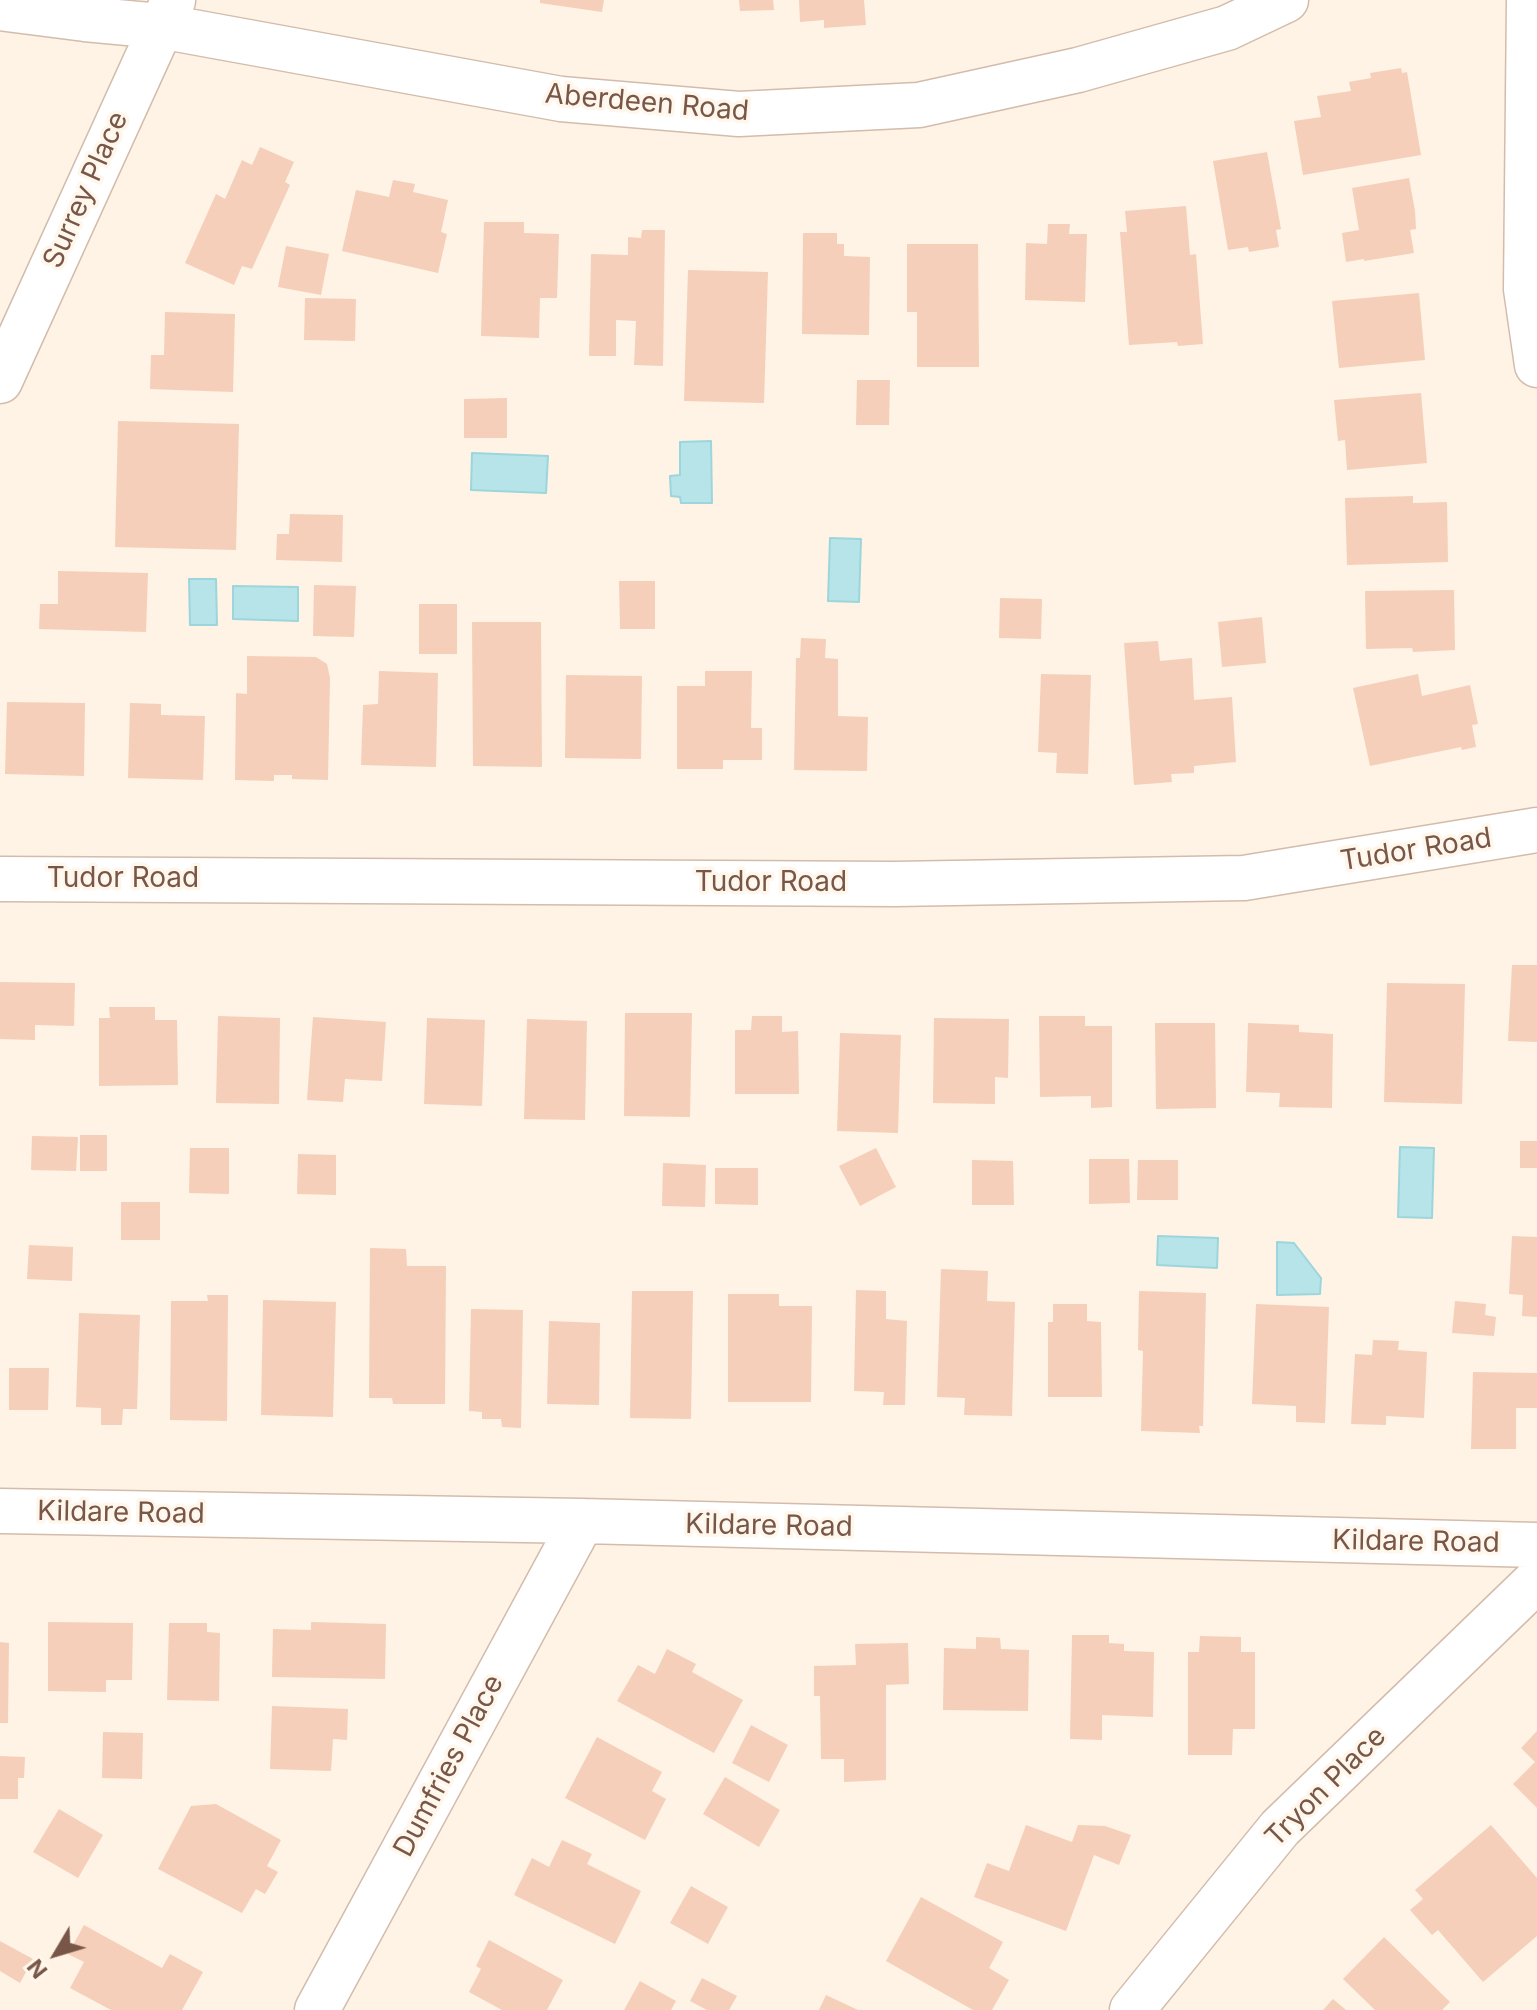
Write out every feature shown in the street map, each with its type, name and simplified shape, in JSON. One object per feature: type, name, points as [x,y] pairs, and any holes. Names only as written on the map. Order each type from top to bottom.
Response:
[{"type":"street","name":"Aberdeen Road","points":[[0,8],[85,19],[166,13],[561,99],[739,114],[919,105],[1078,70],[1227,28],[1286,0]]},
{"type":"street","points":[[1529,0],[1526,289],[1537,365]]},
{"type":"street","name":"Surrey Place","points":[[0,381],[166,13]]},
{"type":"street","name":"Tudor Road","points":[[0,879],[895,884],[1244,878],[1537,830]]},
{"type":"street","name":"Kildare Road","points":[[0,1511],[582,1521],[1537,1545]]},
{"type":"street","name":"Dumfries Place","points":[[317,2010],[582,1521]]},
{"type":"street","name":"Tryon Place","points":[[1132,2010],[1280,1828],[1537,1580]]},
{"type":"water","points":[[711,441],[712,503],[681,503],[680,497],[671,496],[670,476],[680,475],[680,442]]},
{"type":"water","points":[[472,453],[548,456],[546,493],[471,490]]},
{"type":"water","points":[[830,538],[861,539],[859,602],[828,601]]},
{"type":"water","points":[[189,579],[216,579],[217,625],[190,625]]},
{"type":"water","points":[[233,586],[298,587],[298,621],[233,619]]},
{"type":"water","points":[[1400,1147],[1434,1148],[1432,1218],[1398,1217]]},
{"type":"water","points":[[1158,1236],[1218,1238],[1217,1268],[1157,1265]]},
{"type":"water","points":[[1277,1242],[1294,1243],[1321,1278],[1320,1294],[1277,1295]]},
{"type":"building","points":[[540,0],[604,0],[602,12],[540,3]]},
{"type":"building","points":[[739,0],[773,0],[774,10],[740,11]]},
{"type":"building","points":[[799,0],[864,0],[866,25],[824,28],[824,20],[800,22]]},
{"type":"building","points":[[1401,68],[1402,73],[1407,72],[1421,155],[1303,175],[1294,121],[1321,117],[1317,96],[1351,91],[1349,82],[1371,78],[1370,73]]},
{"type":"building","points":[[260,147],[294,162],[285,182],[290,185],[252,269],[242,266],[234,285],[185,263],[216,194],[225,199],[242,160],[252,165]]},
{"type":"building","points":[[1267,152],[1281,229],[1276,230],[1279,247],[1249,252],[1248,247],[1228,250],[1213,161]]},
{"type":"building","points":[[1409,178],[1415,211],[1416,229],[1410,230],[1414,253],[1346,262],[1342,233],[1359,230],[1352,188]]},
{"type":"building","points":[[393,180],[415,184],[413,192],[448,200],[441,232],[447,234],[438,273],[342,251],[356,190],[389,197]]},
{"type":"building","points":[[1186,206],[1190,255],[1196,254],[1203,344],[1129,345],[1120,232],[1127,232],[1125,211]]},
{"type":"building","points":[[484,222],[524,222],[524,233],[559,234],[557,298],[540,298],[539,338],[481,336]]},
{"type":"building","points":[[1048,224],[1070,224],[1069,234],[1087,234],[1085,302],[1025,300],[1026,243],[1047,244]]},
{"type":"building","points":[[642,230],[665,230],[663,366],[634,365],[636,321],[616,320],[616,356],[589,356],[591,254],[628,255],[628,237],[641,238]]},
{"type":"building","points":[[803,233],[837,233],[837,244],[844,244],[844,256],[870,257],[869,335],[802,334]]},
{"type":"building","points":[[907,244],[978,244],[979,367],[917,367],[917,312],[907,312]]},
{"type":"building","points":[[286,246],[329,254],[321,295],[278,287]]},
{"type":"building","points":[[688,270],[768,272],[764,403],[684,401]]},
{"type":"building","points":[[1419,293],[1425,360],[1339,368],[1332,301]]},
{"type":"building","points":[[305,298],[356,299],[355,341],[304,340]]},
{"type":"building","points":[[165,312],[235,314],[233,392],[150,389],[151,355],[164,355]]},
{"type":"building","points":[[857,380],[890,380],[889,425],[856,425]]},
{"type":"building","points":[[1421,393],[1427,463],[1347,470],[1345,440],[1338,441],[1334,400]]},
{"type":"building","points":[[507,398],[507,438],[464,438],[464,399]]},
{"type":"building","points":[[118,421],[239,424],[236,550],[115,547]]},
{"type":"building","points":[[1413,496],[1413,503],[1447,502],[1448,562],[1347,565],[1345,498]]},
{"type":"building","points":[[290,514],[343,515],[342,562],[276,560],[277,534],[289,534]]},
{"type":"building","points":[[58,571],[148,573],[146,632],[39,629],[40,604],[58,604]]},
{"type":"building","points":[[619,581],[655,581],[655,629],[620,629]]},
{"type":"building","points":[[314,585],[356,586],[354,637],[313,636]]},
{"type":"building","points":[[1454,590],[1455,650],[1413,652],[1412,648],[1366,649],[1365,591]]},
{"type":"building","points":[[1000,598],[1042,599],[1041,639],[999,638]]},
{"type":"building","points":[[419,604],[457,604],[457,654],[419,654]]},
{"type":"building","points":[[1262,617],[1266,663],[1222,667],[1218,622]]},
{"type":"building","points":[[472,622],[541,622],[542,767],[473,766]]},
{"type":"building","points":[[801,638],[826,639],[825,658],[838,659],[838,716],[868,717],[867,771],[794,770],[796,658],[800,658]]},
{"type":"building","points":[[1158,641],[1160,661],[1192,658],[1194,700],[1232,697],[1236,762],[1194,766],[1194,773],[1171,774],[1172,782],[1134,785],[1124,643]]},
{"type":"building","points":[[247,656],[316,657],[327,664],[330,678],[328,780],[274,775],[274,781],[235,780],[236,693],[247,694]]},
{"type":"building","points":[[379,671],[438,673],[436,767],[361,765],[363,705],[378,704]]},
{"type":"building","points":[[705,671],[752,671],[751,728],[762,728],[762,760],[723,760],[723,769],[677,769],[677,686],[705,686]]},
{"type":"building","points":[[1041,674],[1091,675],[1088,774],[1056,773],[1057,753],[1038,752]]},
{"type":"building","points":[[1418,674],[1422,696],[1470,685],[1478,724],[1472,725],[1476,747],[1462,750],[1461,747],[1370,766],[1353,688]]},
{"type":"building","points":[[566,675],[642,676],[641,759],[565,758]]},
{"type":"building","points":[[7,702],[85,703],[84,776],[5,774]]},
{"type":"building","points":[[130,703],[161,704],[161,715],[205,716],[203,780],[128,778]]},
{"type":"building","points":[[1512,965],[1537,965],[1537,1042],[1508,1041]]},
{"type":"building","points":[[0,982],[75,983],[74,1026],[35,1025],[35,1040],[0,1039]]},
{"type":"building","points":[[1387,983],[1465,984],[1462,1104],[1384,1102]]},
{"type":"building","points":[[109,1007],[155,1007],[155,1020],[177,1020],[178,1085],[99,1086],[99,1018],[110,1018]]},
{"type":"building","points":[[625,1013],[692,1013],[690,1117],[624,1116]]},
{"type":"building","points":[[218,1016],[280,1018],[279,1104],[216,1103]]},
{"type":"building","points":[[752,1016],[782,1016],[782,1032],[798,1031],[799,1094],[735,1094],[735,1030],[751,1030]]},
{"type":"building","points":[[1039,1016],[1085,1016],[1085,1026],[1112,1026],[1112,1107],[1091,1108],[1091,1096],[1040,1097]]},
{"type":"building","points":[[313,1017],[386,1022],[382,1081],[345,1079],[343,1102],[307,1100]]},
{"type":"building","points":[[427,1018],[485,1020],[482,1106],[424,1104]]},
{"type":"building","points":[[934,1018],[1009,1019],[1008,1078],[995,1077],[995,1104],[933,1103]]},
{"type":"building","points":[[527,1019],[587,1021],[585,1120],[524,1119]]},
{"type":"building","points":[[1155,1023],[1215,1023],[1216,1108],[1156,1109]]},
{"type":"building","points":[[1248,1023],[1299,1025],[1299,1032],[1333,1034],[1332,1108],[1279,1107],[1280,1093],[1246,1092]]},
{"type":"building","points":[[840,1033],[901,1035],[898,1133],[837,1131]]},
{"type":"building","points":[[80,1135],[107,1135],[107,1171],[80,1171]]},
{"type":"building","points":[[32,1136],[78,1137],[76,1171],[31,1170]]},
{"type":"building","points":[[1520,1141],[1537,1141],[1537,1168],[1520,1168]]},
{"type":"building","points":[[190,1148],[229,1148],[229,1194],[189,1193]]},
{"type":"building","points":[[876,1148],[896,1187],[860,1206],[839,1166]]},
{"type":"building","points":[[298,1154],[336,1155],[336,1195],[297,1194]]},
{"type":"building","points":[[1089,1159],[1129,1159],[1130,1203],[1089,1204]]},
{"type":"building","points":[[972,1160],[1013,1161],[1014,1205],[972,1205]]},
{"type":"building","points":[[1138,1160],[1178,1160],[1178,1200],[1137,1200]]},
{"type":"building","points":[[663,1163],[706,1165],[705,1207],[662,1206]]},
{"type":"building","points":[[715,1168],[758,1168],[758,1205],[715,1204]]},
{"type":"building","points":[[121,1202],[160,1202],[160,1240],[121,1240]]},
{"type":"building","points":[[1512,1236],[1537,1237],[1537,1317],[1522,1316],[1523,1295],[1509,1294]]},
{"type":"building","points":[[29,1245],[73,1247],[72,1281],[27,1279]]},
{"type":"building","points":[[370,1248],[406,1249],[407,1266],[446,1266],[445,1404],[393,1404],[392,1398],[369,1398]]},
{"type":"building","points":[[941,1269],[988,1271],[987,1301],[1015,1302],[1012,1416],[964,1415],[965,1398],[937,1397]]},
{"type":"building","points":[[856,1290],[886,1291],[886,1319],[907,1321],[905,1405],[883,1405],[884,1392],[854,1391]]},
{"type":"building","points":[[632,1291],[693,1291],[691,1419],[630,1418]]},
{"type":"building","points":[[1139,1291],[1206,1293],[1203,1426],[1199,1426],[1200,1433],[1141,1431],[1143,1351],[1138,1350]]},
{"type":"building","points":[[728,1294],[779,1294],[779,1306],[812,1306],[811,1402],[728,1402]]},
{"type":"building","points":[[207,1295],[228,1295],[227,1421],[170,1420],[171,1301],[208,1301]]},
{"type":"building","points":[[263,1300],[336,1302],[333,1417],[261,1415]]},
{"type":"building","points":[[1455,1301],[1486,1304],[1485,1315],[1496,1317],[1494,1336],[1452,1333]]},
{"type":"building","points":[[1053,1304],[1087,1304],[1087,1321],[1101,1322],[1102,1397],[1048,1397],[1048,1322],[1053,1322]]},
{"type":"building","points":[[1256,1304],[1329,1307],[1325,1423],[1296,1422],[1296,1406],[1252,1404]]},
{"type":"building","points":[[471,1309],[523,1310],[521,1428],[502,1427],[501,1419],[482,1419],[482,1412],[469,1411]]},
{"type":"building","points":[[79,1313],[140,1315],[137,1409],[123,1409],[122,1425],[101,1425],[101,1408],[76,1407]]},
{"type":"building","points":[[549,1321],[600,1323],[599,1405],[547,1404]]},
{"type":"building","points":[[1373,1340],[1399,1341],[1398,1350],[1427,1352],[1424,1418],[1386,1416],[1386,1425],[1351,1424],[1355,1354],[1372,1355]]},
{"type":"building","points":[[9,1368],[49,1368],[48,1410],[9,1410]]},
{"type":"building","points":[[1473,1372],[1537,1373],[1537,1408],[1516,1408],[1516,1449],[1471,1449]]},
{"type":"building","points":[[48,1622],[133,1623],[132,1680],[106,1680],[106,1692],[48,1691]]},
{"type":"building","points":[[311,1622],[386,1624],[385,1679],[272,1677],[273,1629],[311,1630]]},
{"type":"building","points":[[169,1623],[207,1623],[207,1632],[220,1633],[219,1701],[167,1700]]},
{"type":"building","points":[[1072,1635],[1109,1635],[1109,1643],[1124,1644],[1124,1651],[1154,1652],[1153,1717],[1102,1715],[1102,1740],[1070,1739]]},
{"type":"building","points":[[1200,1636],[1241,1637],[1241,1652],[1255,1652],[1255,1729],[1233,1729],[1232,1755],[1188,1755],[1188,1652],[1199,1652]]},
{"type":"building","points":[[976,1637],[1000,1638],[1001,1649],[1029,1650],[1028,1711],[943,1710],[944,1648],[976,1649]]},
{"type":"building","points":[[0,1642],[9,1643],[8,1723],[0,1723]]},
{"type":"building","points":[[908,1643],[909,1684],[886,1685],[886,1780],[844,1782],[844,1759],[821,1759],[820,1696],[814,1696],[814,1666],[856,1665],[855,1644]]},
{"type":"building","points":[[667,1649],[696,1664],[692,1672],[743,1700],[714,1753],[617,1701],[638,1665],[655,1674]]},
{"type":"building","points":[[272,1706],[348,1709],[347,1740],[333,1739],[331,1771],[270,1769]]},
{"type":"building","points":[[751,1725],[788,1745],[769,1782],[732,1763]]},
{"type":"building","points":[[1537,1731],[1537,1808],[1513,1784],[1535,1762],[1521,1748]]},
{"type":"building","points":[[103,1732],[143,1733],[142,1779],[102,1778]]},
{"type":"building","points":[[597,1737],[662,1772],[652,1791],[666,1799],[645,1840],[565,1798]]},
{"type":"building","points":[[0,1756],[25,1757],[24,1778],[18,1778],[18,1799],[0,1799]]},
{"type":"building","points":[[725,1777],[780,1810],[759,1847],[703,1814]]},
{"type":"building","points":[[216,1804],[281,1840],[267,1866],[278,1872],[265,1894],[256,1889],[242,1913],[158,1869],[191,1806]]},
{"type":"building","points":[[59,1809],[103,1835],[78,1878],[33,1852]]},
{"type":"building","points":[[1026,1825],[1072,1842],[1078,1825],[1105,1826],[1131,1835],[1119,1865],[1094,1855],[1066,1931],[974,1897],[987,1863],[1009,1871]]},
{"type":"building","points":[[1491,1825],[1537,1878],[1537,1936],[1483,1982],[1438,1930],[1432,1935],[1410,1910],[1423,1899],[1415,1890]]},
{"type":"building","points":[[562,1840],[592,1854],[587,1864],[641,1891],[615,1944],[514,1895],[532,1858],[549,1867]]},
{"type":"building","points":[[691,1886],[728,1907],[708,1944],[670,1923]]},
{"type":"building","points":[[921,1897],[1003,1942],[989,1968],[1009,1980],[992,2010],[973,2010],[886,1961]]},
{"type":"building","points":[[84,1925],[162,1968],[170,1954],[203,1972],[182,2010],[111,2010],[70,1988],[84,1962],[68,1954]]},
{"type":"building","points":[[1384,1937],[1450,2002],[1442,2010],[1375,2010],[1343,1979]]},
{"type":"building","points":[[489,1940],[563,1980],[547,2010],[502,2010],[469,1992],[481,1969],[476,1966]]},
{"type":"building","points":[[0,1941],[33,1959],[20,1983],[0,1971]]},
{"type":"building","points":[[702,1978],[737,1996],[729,2010],[707,2010],[690,2001]]},
{"type":"building","points":[[640,1981],[676,2001],[671,2010],[624,2010]]},
{"type":"building","points":[[826,1995],[858,2010],[819,2010]]},
{"type":"building","points":[[1333,1999],[1346,2010],[1323,2010]]}]
